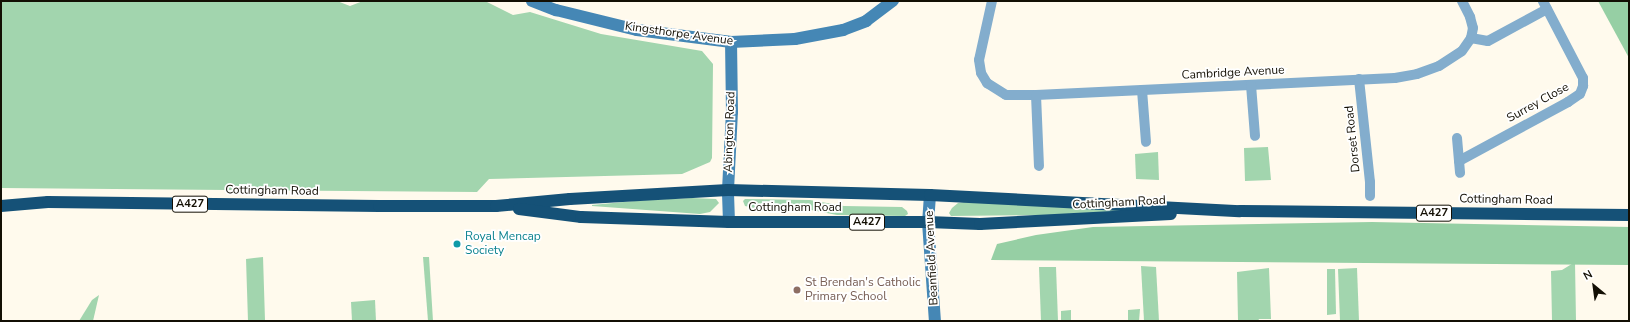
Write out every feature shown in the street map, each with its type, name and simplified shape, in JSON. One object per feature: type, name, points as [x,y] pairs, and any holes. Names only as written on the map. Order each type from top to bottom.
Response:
[{"type":"highway","name":"Cottingham Road","points":[[1,206],[48,202],[496,206],[570,199],[728,190],[930,195],[1240,211],[1629,215]]},
{"type":"highway","name":"Cottingham Road","points":[[496,206],[581,217],[729,222],[928,222],[980,224],[1240,211]]},
{"type":"street","name":"Kingsthorpe Avenue","points":[[532,1],[556,10],[638,30],[731,42],[795,39],[843,30],[866,21],[893,1]]},
{"type":"street","name":"Cambridge Avenue","points":[[992,1],[979,60],[981,73],[987,83],[1006,95],[1036,95],[1394,78],[1417,74],[1451,59],[1462,51],[1471,38]]},
{"type":"street","points":[[1462,1],[1470,17],[1473,28],[1471,38],[1488,41],[1545,5]]},
{"type":"street","name":"Surrey Close","points":[[1459,160],[1574,99],[1580,94],[1583,86],[1583,78],[1545,5]]},
{"type":"street","name":"Abington Road","points":[[729,222],[728,190],[732,112],[731,42]]},
{"type":"street","name":"Dorset Road","points":[[1359,79],[1370,182],[1370,196]]},
{"type":"street","points":[[1251,85],[1255,136]]},
{"type":"street","points":[[1142,90],[1146,142]]},
{"type":"street","points":[[1036,95],[1039,166]]},
{"type":"street","points":[[1458,138],[1460,173]]},
{"type":"street","name":"Beanfield Avenue","points":[[930,195],[928,222],[935,321]]},
{"type":"green space","points":[[1,1],[337,1],[350,6],[363,1],[485,1],[513,15],[530,12],[601,34],[702,51],[713,64],[712,158],[710,162],[682,174],[489,179],[477,192],[1,188]]},
{"type":"green space","points":[[1598,1],[1629,1],[1629,58]]},
{"type":"green space","points":[[1268,147],[1271,180],[1245,181],[1244,148]]},
{"type":"green space","points":[[1158,152],[1159,180],[1136,179],[1135,154]]},
{"type":"green space","points":[[692,198],[716,199],[719,203],[710,212],[700,214],[592,206],[645,200]]},
{"type":"green space","points":[[745,199],[810,200],[844,206],[902,207],[908,214],[905,216],[837,215],[806,209],[755,208],[745,206],[743,201]]},
{"type":"green space","points":[[964,202],[1125,209],[1124,212],[1051,215],[951,216],[949,213],[952,208],[958,203]]},
{"type":"green space","points":[[1372,222],[1629,227],[1629,265],[991,260],[997,244],[1036,235],[1093,227]]},
{"type":"green space","points":[[263,257],[265,321],[248,321],[246,259]]},
{"type":"green space","points":[[423,257],[429,257],[433,321],[428,321]]},
{"type":"green space","points":[[1575,262],[1576,321],[1552,321],[1551,271],[1562,270]]},
{"type":"green space","points":[[1141,266],[1156,267],[1159,321],[1144,321]]},
{"type":"green space","points":[[1039,267],[1056,267],[1058,321],[1041,321]]},
{"type":"green space","points":[[1269,268],[1271,319],[1259,319],[1258,321],[1238,321],[1237,272]]},
{"type":"green space","points":[[1357,268],[1359,321],[1340,321],[1338,269]]},
{"type":"green space","points":[[1327,269],[1335,269],[1336,314],[1327,315]]},
{"type":"green space","points":[[99,295],[93,321],[79,321],[92,300]]},
{"type":"green space","points":[[375,300],[376,321],[352,321],[351,302]]},
{"type":"green space","points":[[1140,309],[1139,321],[1128,321],[1128,310]]},
{"type":"green space","points":[[1071,310],[1071,321],[1061,321],[1061,311]]},
{"type":"place","name":"Royal Mencap Society","points":[[457,244]]},
{"type":"place","name":"St Brendan's Catholic Primary School","points":[[797,290]]}]
